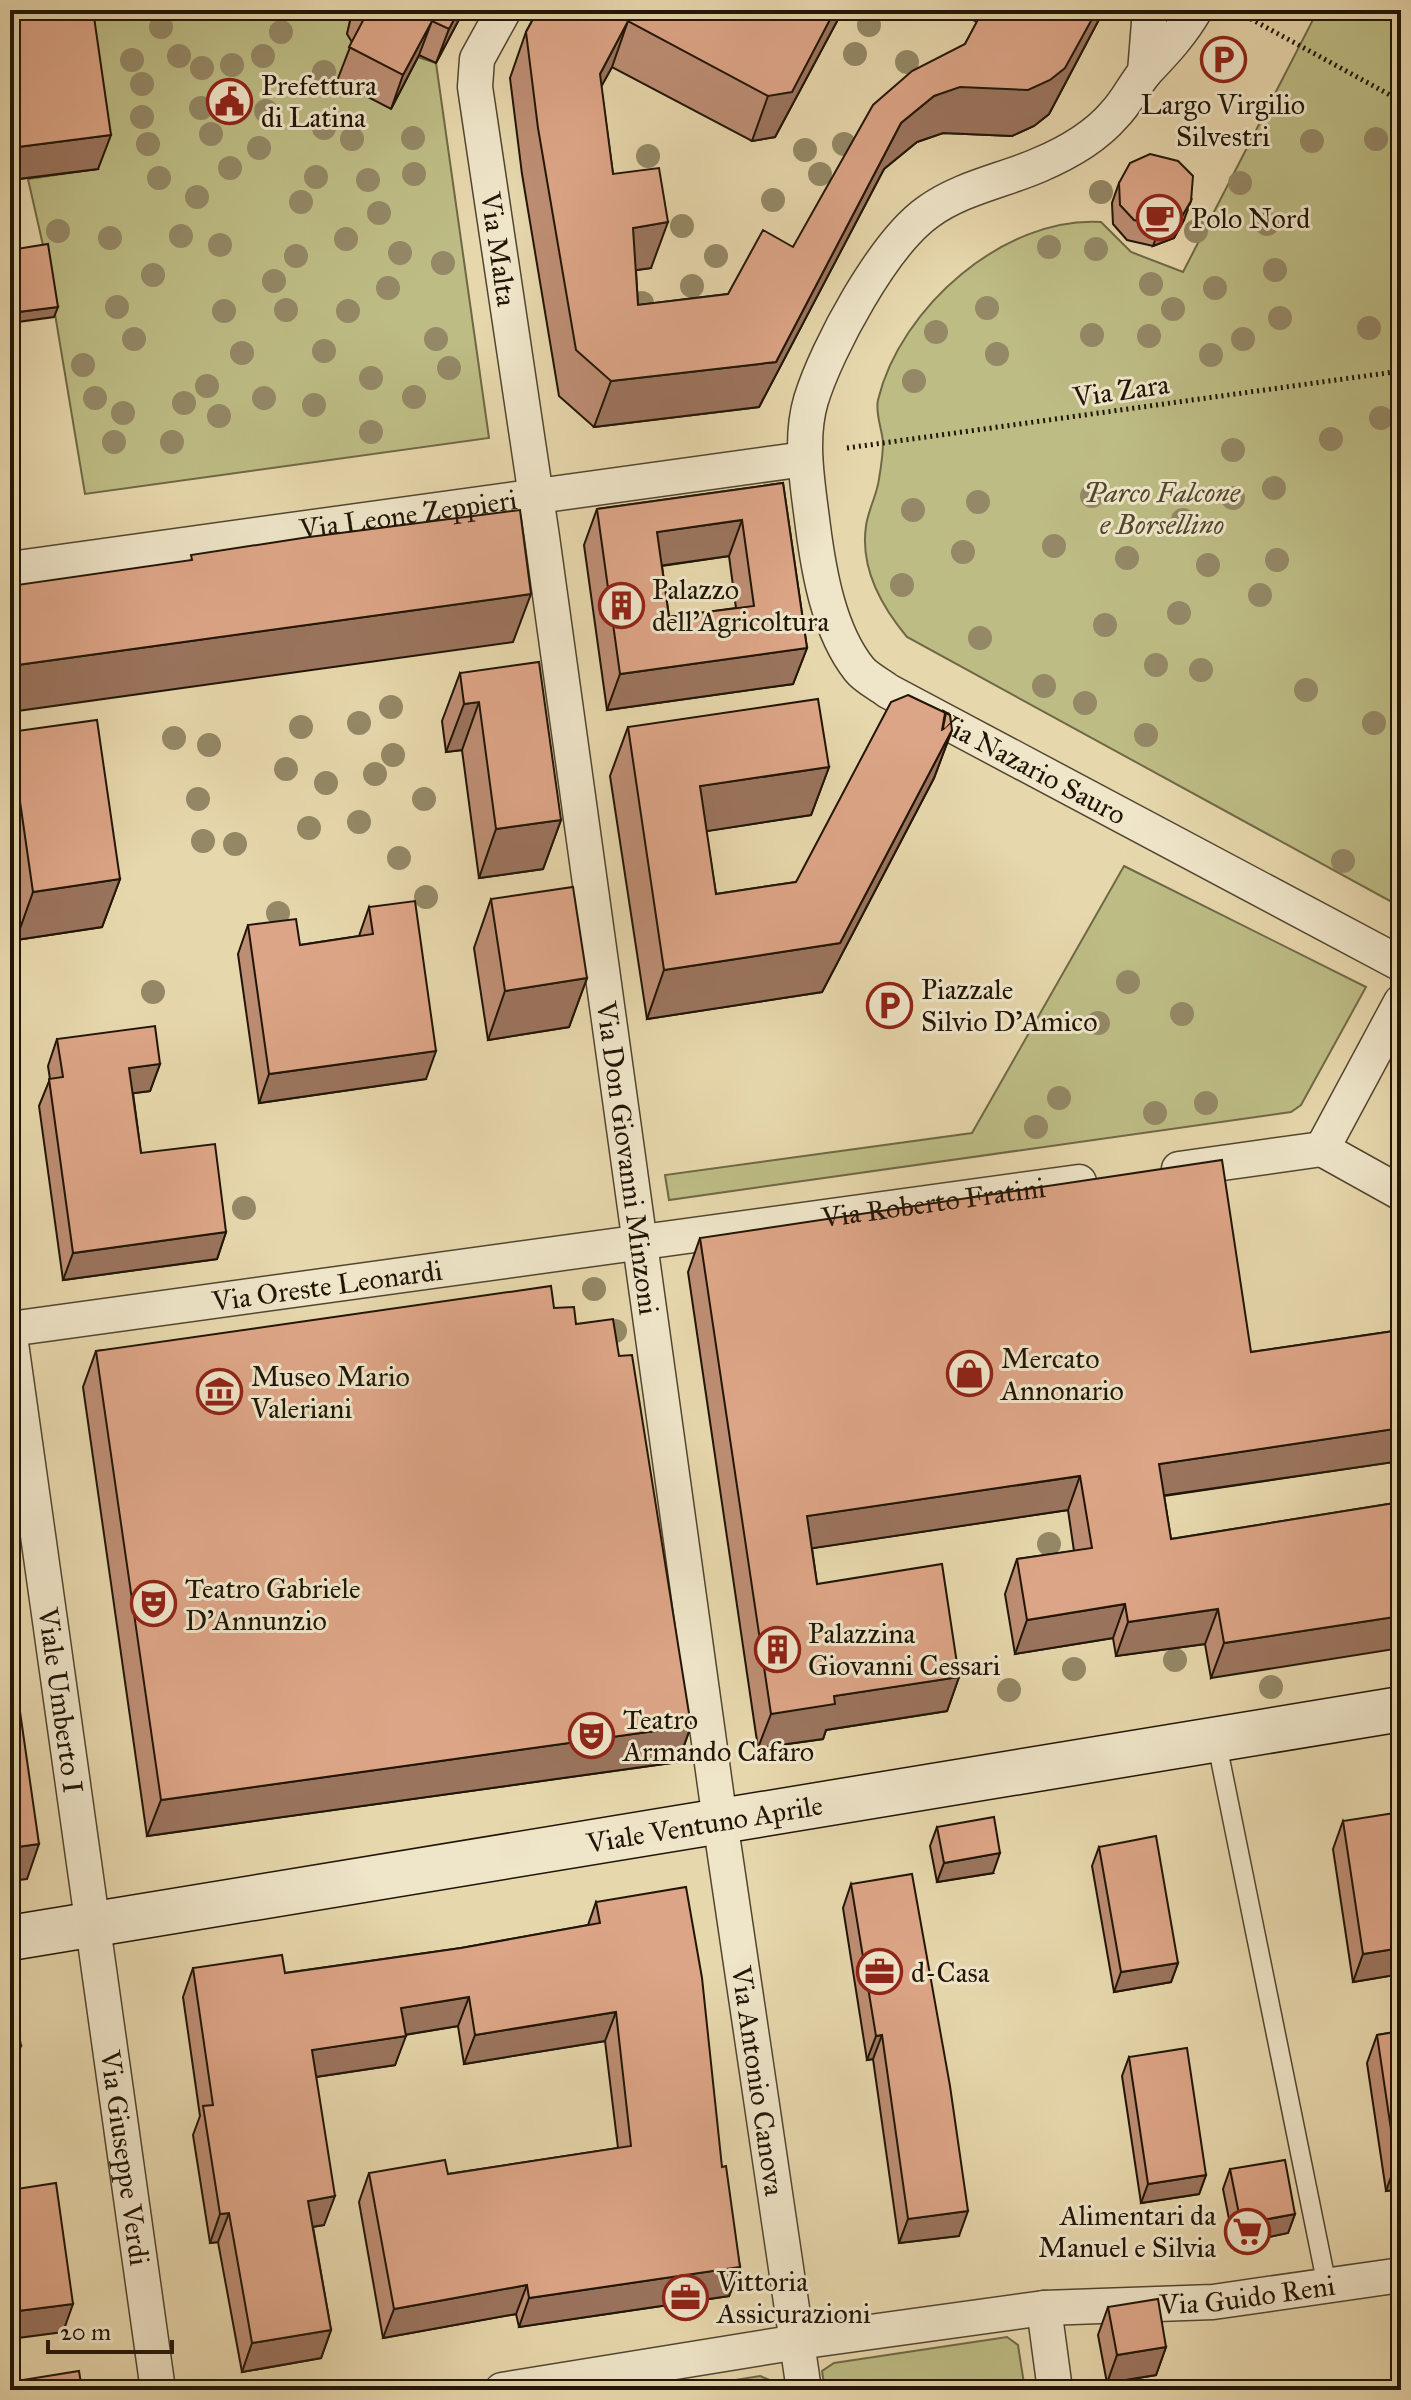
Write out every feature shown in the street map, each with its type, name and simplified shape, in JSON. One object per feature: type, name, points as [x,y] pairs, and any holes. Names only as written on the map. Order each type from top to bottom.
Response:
[{"type":"main road","name":"Viale Ventuno Aprile","points":[[10,1938],[1401,1709]]},
{"type":"street","name":"Via Malta","points":[[504,10],[477,59],[475,87],[536,495]]},
{"type":"street","points":[[1145,72],[1150,10]]},
{"type":"street","points":[[1145,72],[1174,43],[1195,10]]},
{"type":"street","name":"Via Nazario Sauro","points":[[1145,72],[1114,116],[1065,152],[970,190],[930,210],[897,240],[875,270],[810,401],[805,459],[816,545],[832,616],[844,644],[861,671],[922,710],[1401,964]]},
{"type":"street","name":"Via Leone Zeppieri","points":[[10,569],[805,459]]},
{"type":"street","name":"Via Don Giovanni Minzoni","points":[[536,495],[642,1241],[720,1821]]},
{"type":"street","points":[[1401,1002],[1322,1149],[1401,1193]]},
{"type":"street","name":"Via Roberto Fratini","points":[[642,1241],[1322,1149]]},
{"type":"street","name":"Via Oreste Leonardi","points":[[10,1329],[642,1241]]},
{"type":"street","name":"Viale Umberto I","points":[[10,1336],[91,1924]]},
{"type":"street","name":"Via Antonio Canova","points":[[720,1821],[804,2390]]},
{"type":"street","name":"Via Giuseppe Verdi","points":[[91,1924],[158,2390]]},
{"type":"street","name":"Via Guido Reni","points":[[502,2390],[798,2342],[1044,2308],[1213,2302],[1401,2275]]},
{"type":"street","points":[[1044,2308],[1055,2390]]},
{"type":"lane","points":[[1216,1739],[1327,2286]]},
{"type":"path","points":[[1240,13],[1401,101]]},
{"type":"path","name":"Via Zara","points":[[847,448],[1401,371]]},
{"type":"green space","points":[[76,10],[376,10],[350,21],[347,34],[436,63],[489,438],[85,494],[45,254],[28,179],[98,169]]},
{"type":"green space","name":"Parco Falcone e Borsellino","points":[[1318,10],[1401,10],[1401,907],[907,637],[881,599],[866,556],[866,526],[878,485],[883,451],[878,400],[890,366],[908,333],[933,302],[961,274],[994,251],[1028,234],[1064,224],[1101,222],[1131,252],[1183,272]]},
{"type":"green space","points":[[1124,866],[1366,987],[1301,1105],[1291,1112],[669,1200],[665,1175],[972,1133]]},
{"type":"green space","points":[[1007,2337],[1018,2345],[1025,2390],[825,2390],[822,2371],[834,2363]]},
{"type":"green space","points":[[760,2376],[772,2381],[773,2390],[673,2390]]},
{"type":"building","points":[[10,10],[93,10],[111,135],[10,148],[10,91],[14,90]]},
{"type":"building","points":[[365,10],[459,10],[449,29],[432,21],[403,75],[349,47],[367,13]]},
{"type":"building","points":[[538,10],[835,10],[792,92],[768,96],[628,21],[600,74],[613,174],[659,168],[668,222],[633,228],[638,305],[728,294],[763,230],[793,247],[873,105],[912,71],[965,44],[983,10],[1097,10],[1065,68],[1050,80],[1028,90],[960,87],[934,96],[901,123],[776,362],[611,381],[576,350],[538,128],[526,32]]},
{"type":"building","points":[[1150,154],[1178,161],[1193,176],[1191,201],[1181,218],[1160,227],[1134,220],[1120,205],[1119,183],[1130,163]]},
{"type":"building","points":[[48,244],[58,307],[10,313],[10,250]]},
{"type":"building","points":[[783,483],[807,648],[620,674],[597,509]],"holes":[[[742,520],[754,606],[669,617],[657,532]]]},
{"type":"building","points":[[520,510],[531,594],[10,666],[10,586],[192,560],[191,555],[309,537]]},
{"type":"building","points":[[539,662],[561,820],[496,829],[479,702],[464,704],[460,673]]},
{"type":"building","points":[[908,695],[950,715],[952,730],[840,943],[664,970],[628,727],[818,699],[829,767],[700,786],[716,894],[796,882],[891,702]]},
{"type":"building","points":[[97,720],[120,879],[33,892],[10,732]]},
{"type":"building","points":[[573,887],[587,978],[505,991],[491,899]]},
{"type":"building","points":[[415,901],[436,1051],[269,1074],[248,925],[296,919],[300,945],[373,934],[369,907]]},
{"type":"building","points":[[155,1026],[160,1064],[129,1068],[141,1153],[215,1144],[226,1232],[73,1253],[49,1079],[63,1077],[57,1039]]},
{"type":"building","name":"Mercato Annonario","points":[[1222,1160],[1251,1352],[1401,1330],[1401,1428],[1159,1464],[1171,1539],[1401,1502],[1401,1616],[1224,1643],[1218,1609],[1128,1622],[1125,1604],[1027,1620],[1017,1559],[1092,1548],[1080,1476],[807,1516],[817,1584],[942,1564],[959,1677],[834,1696],[835,1704],[771,1714],[700,1238]]},
{"type":"building","points":[[551,1286],[554,1308],[574,1307],[576,1324],[613,1319],[619,1356],[632,1355],[691,1726],[161,1800],[96,1351]]},
{"type":"building","points":[[10,1642],[39,1844],[10,1848]]},
{"type":"building","points":[[1401,1812],[1401,1948],[1363,1954],[1343,1821]]},
{"type":"building","points":[[994,1817],[1000,1853],[944,1863],[937,1827]]},
{"type":"building","points":[[1156,1836],[1178,1963],[1121,1972],[1099,1847]]},
{"type":"building","points":[[912,1874],[950,2086],[968,2211],[908,2219],[882,2035],[876,2036],[851,1884]]},
{"type":"building","points":[[686,1887],[702,1978],[722,2167],[726,2166],[740,2267],[529,2298],[527,2285],[394,2309],[369,2173],[445,2160],[448,2174],[631,2146],[616,2012],[475,2035],[469,1997],[401,2008],[406,2036],[312,2050],[335,2196],[308,2201],[331,2330],[252,2343],[229,2213],[220,2214],[203,2106],[213,2105],[193,1968],[282,1955],[285,1973],[461,1948],[600,1923],[596,1902]]},
{"type":"building","points":[[10,2007],[14,2007],[21,2046],[10,2048]]},
{"type":"building","points":[[1401,2031],[1401,2162],[1396,2163],[1377,2035]]},
{"type":"building","points":[[1187,2048],[1206,2175],[1148,2184],[1129,2057]]},
{"type":"building","points":[[1285,2160],[1295,2214],[1241,2224],[1230,2169]]},
{"type":"building","points":[[56,2183],[73,2304],[10,2312],[10,2190]]},
{"type":"building","points":[[1158,2299],[1166,2347],[1117,2355],[1108,2307]]},
{"type":"building","points":[[79,2371],[82,2390],[10,2390],[10,2382]]},
{"type":"place","name":"Largo Virgilio Silvestri","points":[[1223,59]]},
{"type":"place","name":"Prefettura di Latina","points":[[230,101]]},
{"type":"place","name":"Polo Nord","points":[[1160,218]]},
{"type":"place","name":"Palazzo dell'Agricoltura","points":[[621,605]]},
{"type":"place","name":"Piazzale Silvio D'Amico","points":[[890,1005]]},
{"type":"place","name":"Mercato Annonario","points":[[970,1374]]},
{"type":"place","name":"Museo Mario Valeriani","points":[[220,1392]]},
{"type":"place","name":"Teatro Gabriele D'Annunzio","points":[[154,1604]]},
{"type":"place","name":"Palazzina Giovanni Cessari","points":[[777,1649]]},
{"type":"place","name":"Teatro Armando Cafaro","points":[[592,1735]]},
{"type":"place","name":"d-Casa","points":[[880,1972]]},
{"type":"place","name":"Alimentari da Manuel e Silvia","points":[[1247,2231]]},
{"type":"place","name":"Vittoria Assicurazioni","points":[[686,2297]]}]
